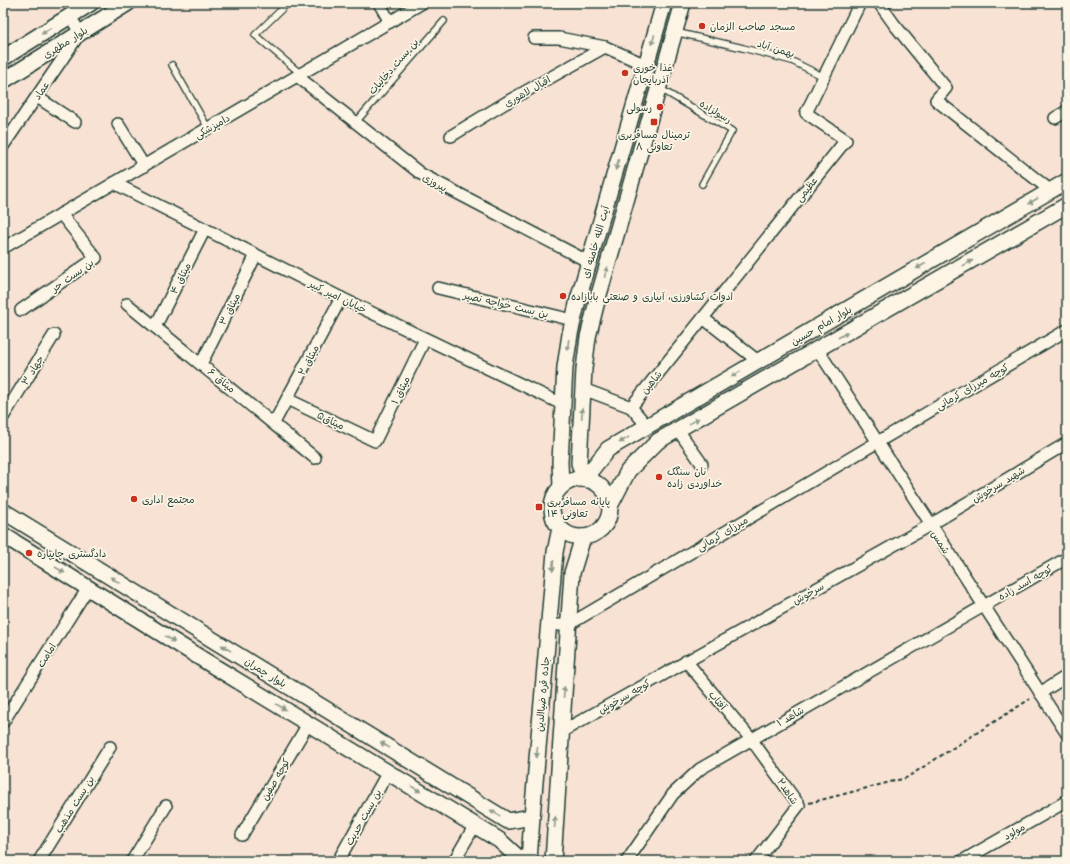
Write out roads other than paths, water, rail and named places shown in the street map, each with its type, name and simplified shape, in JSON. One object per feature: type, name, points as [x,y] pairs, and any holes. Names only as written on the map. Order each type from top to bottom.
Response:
[{"type":"street","name":"بلوار مطهری","points":[[3,58],[91,3]]},
{"type":"street","name":"بلوار مطهری","points":[[3,82],[128,3]]},
{"type":"street","points":[[379,3],[390,22]]},
{"type":"street","name":"دامپزشکی","points":[[3,248],[422,3]]},
{"type":"street","name":"آیت الله خامنه ای","points":[[561,487],[560,462],[565,367],[573,320],[664,3]]},
{"type":"street","name":"آیت الله خامنه ای","points":[[584,479],[579,463],[584,369],[588,337],[683,3]]},
{"type":"street","name":"عظیمی","points":[[703,318],[846,140],[806,113],[860,3]]},
{"type":"street","points":[[879,3],[894,24],[946,88],[936,100],[1051,191]]},
{"type":"street","points":[[70,16],[80,33]]},
{"type":"street","name":"عماد","points":[[3,146],[80,33]]},
{"type":"street","points":[[534,38],[559,38],[605,47],[646,65]]},
{"type":"street","name":"اقبال لاهوری","points":[[451,136],[512,99],[605,47]]},
{"type":"street","name":"پیروزی","points":[[299,75],[421,174],[589,262]]},
{"type":"street","points":[[36,97],[75,122]]},
{"type":"street","points":[[1054,118],[1067,111]]},
{"type":"street","points":[[118,124],[144,166]]},
{"type":"street","name":"بلوار امام حسین","points":[[584,479],[608,449],[1067,181]]},
{"type":"street","name":"خیابان امیر کبیر","points":[[114,183],[341,298],[564,405]]},
{"type":"street","name":"بلوار امام حسین","points":[[610,506],[628,471],[658,441],[1067,205]]},
{"type":"street","name":"بن بست حر","points":[[22,310],[96,258],[61,214]]},
{"type":"street","name":"میثاق ۴","points":[[155,327],[205,229]]},
{"type":"street","name":"میثاق ۳","points":[[201,364],[256,255]]},
{"type":"street","name":"بن بست خواجه نصیر","points":[[438,288],[573,320]]},
{"type":"street","name":"میثاق ۲","points":[[274,423],[341,298]]},
{"type":"street","name":"میثاق ۶","points":[[127,304],[316,458]]},
{"type":"street","points":[[703,318],[758,361]]},
{"type":"street","name":"شاهین","points":[[631,407],[703,318]]},
{"type":"street","name":"کوچه میرزای کرمانی","points":[[876,442],[1067,330]]},
{"type":"street","name":"جهاد ۳","points":[[3,417],[6,403],[54,335]]},
{"type":"street","name":"میثاق ۱","points":[[375,441],[425,339]]},
{"type":"street","name":"شمس","points":[[818,350],[876,442],[1067,734]]},
{"type":"street","points":[[583,389],[631,407],[647,426]]},
{"type":"street","name":"میثاق۵","points":[[287,399],[375,441]]},
{"type":"street","points":[[678,430],[702,464]]},
{"type":"street","name":"میرزای کرمانی","points":[[568,625],[876,442]]},
{"type":"street","name":"شهید سرخوش","points":[[930,525],[1067,443]]},
{"type":"street","points":[[584,479],[594,482],[602,488],[607,496],[610,506],[609,515],[606,523],[596,532],[583,537],[575,537],[566,534],[554,521],[552,503],[555,494],[561,487],[568,482],[584,479]]},
{"type":"street","name":"بلوار چمران","points":[[4,515],[508,821],[532,817]]},
{"type":"street","name":"سرخوش","points":[[686,661],[930,525]]},
{"type":"street","name":"جاده قره ضیاالدین","points":[[529,861],[548,625],[555,552],[560,528]]},
{"type":"street","points":[[3,535],[308,724],[499,840],[522,861]]},
{"type":"street","name":"جاده قره ضیاالدین","points":[[553,861],[572,573],[583,537]]},
{"type":"street","name":"کوچه اسد زاده","points":[[984,607],[1067,558]]},
{"type":"street","name":"امامت","points":[[3,722],[88,588]]},
{"type":"street","name":"شاهد ۱","points":[[627,861],[673,794],[700,769],[984,607]]},
{"type":"street","points":[[548,625],[568,625]]},
{"type":"street","name":"کوچه سرخوش","points":[[561,732],[686,661]]},
{"type":"street","name":"آفتاب","points":[[686,661],[751,739]]},
{"type":"street","points":[[1040,692],[1067,676]]},
{"type":"street","name":"کوچه صفین","points":[[242,835],[308,724]]},
{"type":"street","name":"شاهد۲","points":[[751,739],[799,806],[756,861]]},
{"type":"street","name":"بن بست مذهب","points":[[39,861],[110,747]]},
{"type":"street","name":"بن بست حدیث","points":[[338,861],[388,772]]},
{"type":"street","name":"مولود","points":[[962,861],[1067,801]]},
{"type":"street","points":[[132,861],[166,806]]},
{"type":"street","points":[[454,861],[475,825]]},
{"type":"lane","points":[[288,3],[255,35],[299,75]]},
{"type":"lane","name":"بن بست دخانیات","points":[[356,122],[444,21]]},
{"type":"lane","name":"بهمن آباد","points":[[675,32],[792,61],[824,77]]},
{"type":"lane","points":[[172,65],[208,128]]},
{"type":"lane","name":"رسولزاده","points":[[659,88],[732,131],[702,184]]},
{"type":"place","name":"مسجد صاحب الزمان","points":[[702,26]]},
{"type":"place","name":"غذا خوری آذربایجان","points":[[625,73]]},
{"type":"place","name":"رسولی","points":[[660,107]]},
{"type":"place","name":"ترمینال مسافربری تعاونی ۸","points":[[654,122]]},
{"type":"place","name":"ادوات کشاورزی، آبیاری و صنعتی بابازاده","points":[[563,296]]},
{"type":"place","name":"نان سنگک خداوردی زاده","points":[[659,477]]},
{"type":"place","name":"مجتمع اداری","points":[[134,499]]},
{"type":"place","name":"پایانه مسافربری تعاونی ۱۴","points":[[539,507]]},
{"type":"place","name":"دادگستری چایپاره","points":[[29,553]]}]
